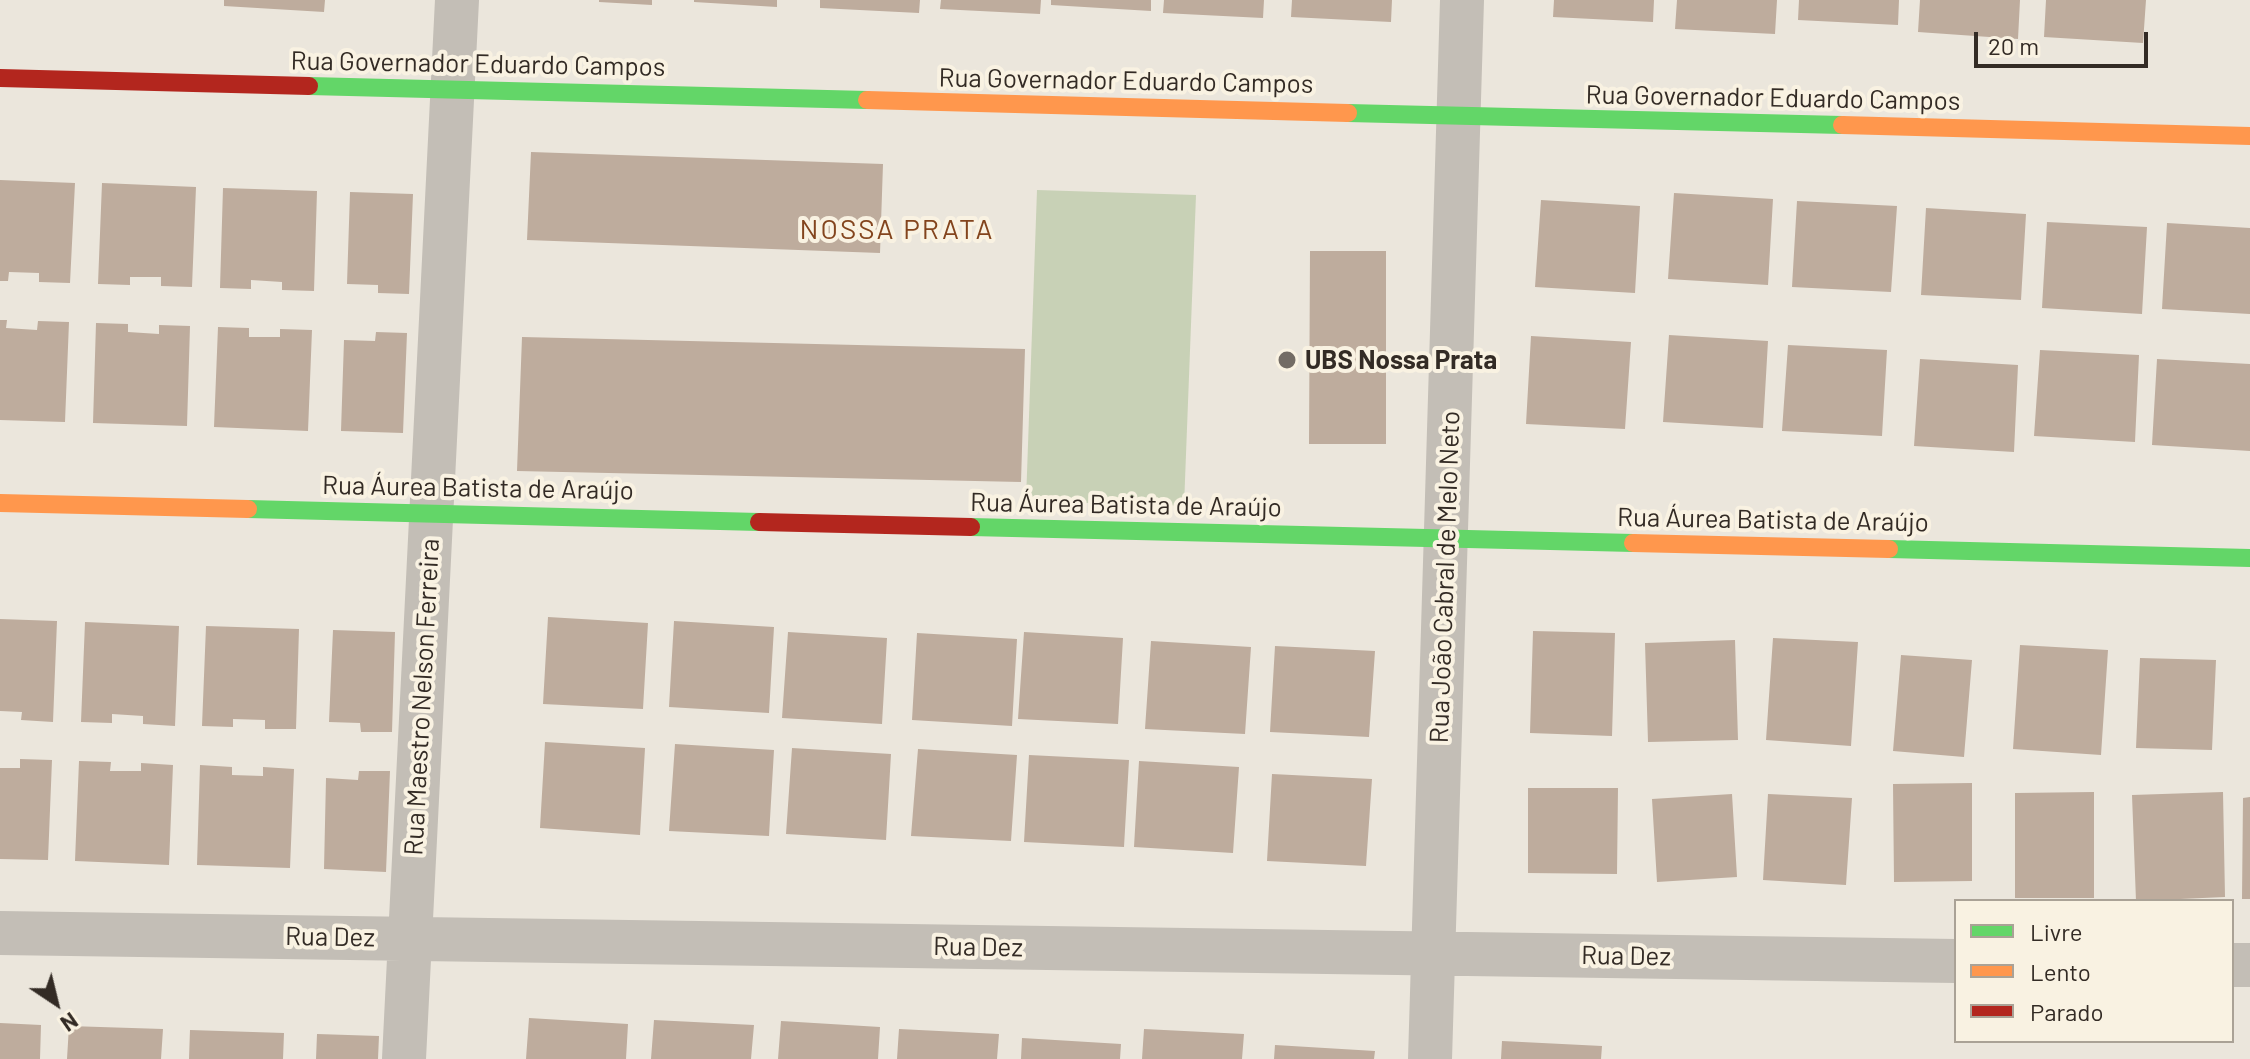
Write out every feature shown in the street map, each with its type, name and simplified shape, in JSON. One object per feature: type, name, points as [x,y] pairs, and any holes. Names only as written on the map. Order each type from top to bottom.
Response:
[{"type":"street","name":"Rua Maestro Nelson Ferreira","points":[[404,1059],[457,0]]},
{"type":"street","name":"Rua João Cabral de Melo Neto","points":[[1430,1059],[1462,0]]},
{"type":"street","name":"Rua Governador Eduardo Campos","points":[[0,78],[2250,136]]},
{"type":"street","name":"Rua Áurea Batista de Araújo","points":[[0,503],[2250,558]]},
{"type":"street","name":"Rua Dez","points":[[0,933],[1954,961]]},
{"type":"green space","points":[[1037,190],[1196,195],[1184,506],[1026,501]]},
{"type":"building","points":[[224,0],[325,0],[324,12],[224,6]]},
{"type":"building","points":[[652,0],[652,5],[599,2]]},
{"type":"building","points":[[777,0],[777,7],[694,2]]},
{"type":"building","points":[[820,0],[920,0],[919,13],[820,8]]},
{"type":"building","points":[[941,0],[1041,0],[1040,14],[940,9]]},
{"type":"building","points":[[1051,0],[1151,0],[1151,11],[1051,5]]},
{"type":"building","points":[[1164,0],[1264,0],[1263,18],[1163,13]]},
{"type":"building","points":[[1292,0],[1392,0],[1391,22],[1291,17]]},
{"type":"building","points":[[1554,0],[1654,0],[1653,22],[1553,17]]},
{"type":"building","points":[[1677,0],[1777,0],[1775,34],[1675,29]]},
{"type":"building","points":[[1799,0],[1899,0],[1898,25],[1798,20]]},
{"type":"building","points":[[1920,0],[2020,0],[2018,39],[1918,32]]},
{"type":"building","points":[[2046,0],[2146,0],[2143,43],[2044,37]]},
{"type":"building","points":[[531,152],[883,164],[880,253],[527,240]]},
{"type":"building","points":[[0,180],[75,183],[70,283],[39,282],[39,273],[9,272],[8,281],[0,281]]},
{"type":"building","points":[[102,183],[196,187],[192,287],[161,286],[161,277],[130,277],[130,285],[98,284]]},
{"type":"building","points":[[223,188],[317,191],[314,291],[282,290],[282,282],[251,280],[251,289],[220,288]]},
{"type":"building","points":[[350,192],[413,194],[409,294],[378,293],[378,285],[347,284]]},
{"type":"building","points":[[1674,193],[1773,199],[1768,285],[1668,279]]},
{"type":"building","points":[[1541,200],[1640,206],[1635,293],[1535,287]]},
{"type":"building","points":[[1797,201],[1897,206],[1891,292],[1792,287]]},
{"type":"building","points":[[1926,208],[2026,214],[2021,300],[1921,295]]},
{"type":"building","points":[[2047,222],[2147,227],[2142,314],[2042,308]]},
{"type":"building","points":[[2167,223],[2250,228],[2250,314],[2162,309]]},
{"type":"building","points":[[1310,251],[1386,251],[1386,444],[1309,444]]},
{"type":"building","points":[[0,320],[7,320],[6,328],[37,330],[38,321],[69,322],[65,422],[0,420]]},
{"type":"building","points":[[96,323],[128,324],[128,332],[159,334],[159,325],[190,326],[187,426],[93,423]]},
{"type":"building","points":[[218,327],[249,328],[249,337],[280,337],[280,329],[312,330],[308,431],[214,427]]},
{"type":"building","points":[[376,332],[407,333],[403,433],[341,431],[344,340],[375,341]]},
{"type":"building","points":[[1669,335],[1768,341],[1763,428],[1663,422]]},
{"type":"building","points":[[1531,336],[1631,342],[1625,429],[1526,424]]},
{"type":"building","points":[[522,337],[1025,349],[1021,482],[517,471]]},
{"type":"building","points":[[1788,345],[1887,350],[1882,436],[1782,431]]},
{"type":"building","points":[[2040,350],[2139,355],[2135,442],[2034,436]]},
{"type":"building","points":[[1920,359],[2018,365],[2014,452],[1914,446]]},
{"type":"building","points":[[2157,359],[2250,364],[2250,451],[2152,445]]},
{"type":"building","points":[[548,617],[648,623],[643,709],[543,704]]},
{"type":"building","points":[[0,619],[57,621],[53,722],[21,720],[22,712],[0,711]]},
{"type":"building","points":[[674,621],[774,627],[769,713],[669,707]]},
{"type":"building","points":[[85,622],[179,626],[175,726],[143,724],[143,716],[112,714],[112,723],[81,722]]},
{"type":"building","points":[[206,626],[299,629],[296,729],[265,729],[265,720],[233,719],[233,727],[202,726]]},
{"type":"building","points":[[333,630],[395,632],[392,732],[361,732],[360,723],[329,722]]},
{"type":"building","points":[[1533,631],[1615,633],[1612,736],[1530,733]]},
{"type":"building","points":[[788,632],[887,638],[882,724],[782,718]]},
{"type":"building","points":[[1024,632],[1123,638],[1118,724],[1018,719]]},
{"type":"building","points":[[917,633],[1017,639],[1012,726],[912,720]]},
{"type":"building","points":[[1773,638],[1858,642],[1851,746],[1766,740]]},
{"type":"building","points":[[1735,640],[1738,740],[1648,742],[1645,643]]},
{"type":"building","points":[[1151,641],[1251,647],[1245,734],[1145,729]]},
{"type":"building","points":[[2020,645],[2108,650],[2101,755],[2013,749]]},
{"type":"building","points":[[1275,646],[1375,651],[1369,737],[1270,732]]},
{"type":"building","points":[[1901,655],[1972,660],[1964,757],[1893,751]]},
{"type":"building","points":[[2140,658],[2216,660],[2212,750],[2136,748]]},
{"type":"building","points":[[545,742],[645,748],[640,835],[540,828]]},
{"type":"building","points":[[675,744],[774,750],[769,836],[669,831]]},
{"type":"building","points":[[792,748],[891,754],[886,840],[786,834]]},
{"type":"building","points":[[918,749],[1017,755],[1011,841],[911,836]]},
{"type":"building","points":[[1029,755],[1129,760],[1124,847],[1024,842]]},
{"type":"building","points":[[20,759],[52,760],[48,860],[0,859],[0,768],[20,768]]},
{"type":"building","points":[[79,761],[111,762],[110,771],[141,771],[141,763],[173,765],[169,865],[75,861]]},
{"type":"building","points":[[1139,761],[1239,767],[1233,853],[1134,847]]},
{"type":"building","points":[[200,765],[232,767],[232,775],[263,776],[263,767],[294,769],[290,868],[197,865]]},
{"type":"building","points":[[359,771],[390,771],[386,872],[324,869],[326,778],[358,780]]},
{"type":"building","points":[[1272,774],[1372,779],[1366,866],[1267,861]]},
{"type":"building","points":[[1972,783],[1972,881],[1894,882],[1893,784]]},
{"type":"building","points":[[1528,788],[1618,788],[1617,874],[1528,873]]},
{"type":"building","points":[[2094,792],[2094,898],[2015,898],[2015,793]]},
{"type":"building","points":[[2223,792],[2225,897],[2136,899],[2132,795]]},
{"type":"building","points":[[1732,794],[1737,877],[1657,882],[1652,799]]},
{"type":"building","points":[[1768,794],[1852,798],[1846,885],[1763,880]]},
{"type":"building","points":[[2250,797],[2250,899],[2242,899],[2243,798]]},
{"type":"building","points":[[529,1018],[628,1024],[626,1059],[526,1059]]},
{"type":"building","points":[[654,1020],[754,1025],[751,1059],[651,1059]]},
{"type":"building","points":[[781,1021],[880,1027],[878,1059],[778,1059]]},
{"type":"building","points":[[0,1023],[41,1025],[40,1059],[0,1059]]},
{"type":"building","points":[[69,1026],[163,1029],[161,1059],[67,1059]]},
{"type":"building","points":[[899,1029],[999,1034],[997,1059],[897,1059]]},
{"type":"building","points":[[1144,1029],[1244,1034],[1242,1059],[1142,1059]]},
{"type":"building","points":[[190,1030],[284,1033],[283,1059],[189,1059]]},
{"type":"building","points":[[317,1034],[379,1036],[378,1059],[316,1059]]},
{"type":"building","points":[[1022,1038],[1121,1044],[1120,1059],[1021,1059]]},
{"type":"building","points":[[1502,1041],[1602,1046],[1601,1059],[1501,1059]]},
{"type":"building","points":[[1275,1045],[1375,1051],[1374,1059],[1274,1059]]},
{"type":"traffic: fast","points":[[309,86],[867,100]]},
{"type":"traffic: fast","points":[[1348,113],[1842,125]]},
{"type":"traffic: fast","points":[[248,509],[759,522]]},
{"type":"traffic: fast","points":[[971,527],[1633,543]]},
{"type":"traffic: fast","points":[[1889,549],[2250,558]]},
{"type":"traffic: slow","points":[[867,100],[1348,113]]},
{"type":"traffic: slow","points":[[1842,125],[2250,136]]},
{"type":"traffic: slow","points":[[0,503],[248,509]]},
{"type":"traffic: slow","points":[[1633,543],[1889,549]]},
{"type":"traffic: jam","points":[[0,78],[309,86]]},
{"type":"traffic: jam","points":[[759,522],[971,527]]},
{"type":"place","name":"UBS Nossa Prata","points":[[1287,360]]},
{"type":"district","name":"NOSSA PRATA","points":[[897,230]]}]
